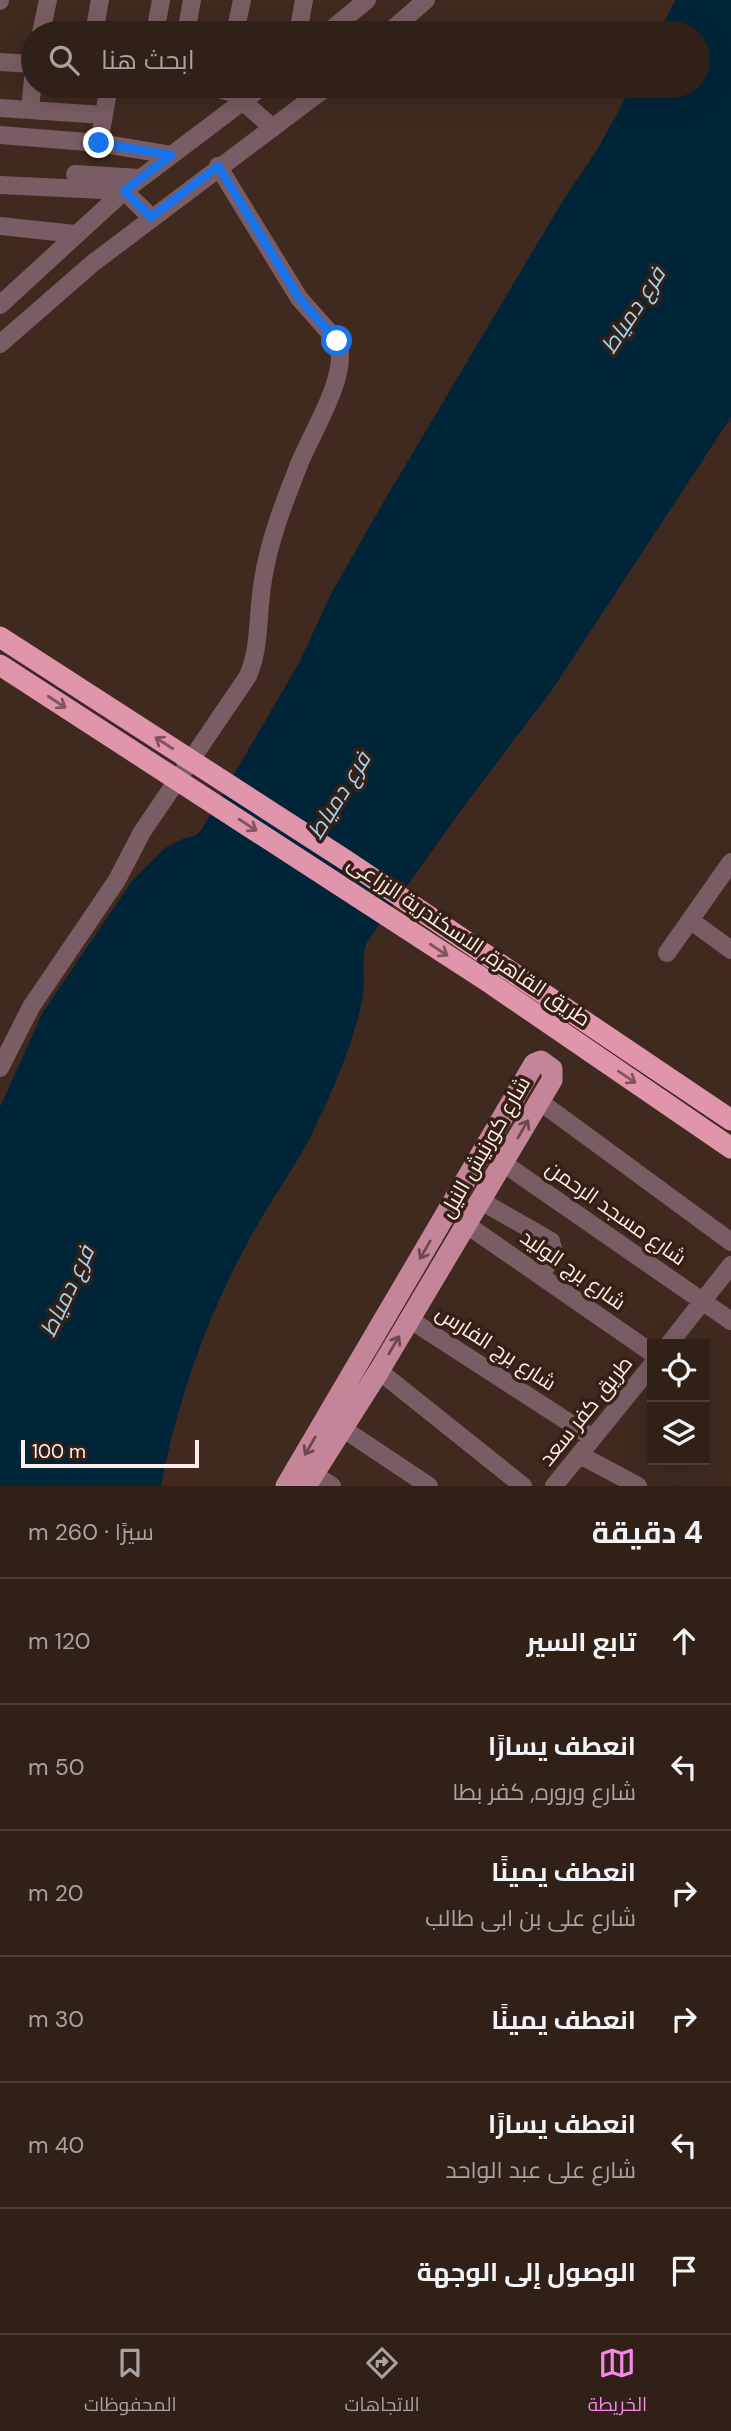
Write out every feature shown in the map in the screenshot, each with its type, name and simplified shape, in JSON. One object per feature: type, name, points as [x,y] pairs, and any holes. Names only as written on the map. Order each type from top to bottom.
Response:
[{"type":"highway","name":"طريق القاهرة, الاسكندرية الزراعى","points":[[0,637],[312,838],[731,1120]]},
{"type":"highway","name":"طريق القاهرة, الاسكندرية الزراعى","points":[[0,665],[490,983],[731,1148]]},
{"type":"main road","name":"شارع كورنيش النيل","points":[[286,1486],[369,1373],[410,1319],[467,1225],[552,1080],[552,1069],[538,1061],[369,1373],[317,1482]]},
{"type":"street","points":[[44,21],[48,0]]},
{"type":"street","points":[[96,21],[100,0]]},
{"type":"street","points":[[157,21],[161,0]]},
{"type":"street","points":[[188,21],[192,0]]},
{"type":"street","points":[[238,21],[242,0]]},
{"type":"street","points":[[300,21],[304,0]]},
{"type":"street","points":[[342,21],[367,0]]},
{"type":"street","points":[[402,21],[426,0]]},
{"type":"street","points":[[0,62],[21,63]]},
{"type":"street","points":[[30,110],[31,98]]},
{"type":"street","points":[[99,143],[107,98]]},
{"type":"street","points":[[239,98],[273,128]]},
{"type":"street","points":[[0,305],[124,191],[249,98]]},
{"type":"street","points":[[0,344],[55,293],[151,217],[312,98]]},
{"type":"street","points":[[0,108],[103,115]]},
{"type":"street","points":[[0,135],[99,143],[171,155]]},
{"type":"street","points":[[0,1068],[31,1007],[117,880],[142,832],[248,676],[258,641],[263,578],[284,504],[340,365],[340,347],[337,341],[299,298],[218,166]]},
{"type":"street","points":[[75,174],[140,178]]},
{"type":"street","points":[[0,186],[124,191],[151,217]]},
{"type":"street","points":[[0,226],[75,234]]},
{"type":"street","points":[[667,953],[731,862]]},
{"type":"street","points":[[690,920],[731,950]]},
{"type":"street","points":[[540,1101],[731,1242]]},
{"type":"street","name":"شارع مسجد الرحمن","points":[[503,1163],[731,1321]]},
{"type":"street","points":[[481,1201],[551,1241],[554,1252],[541,1276]]},
{"type":"street","name":"شارع برج الوليد","points":[[467,1225],[647,1350]]},
{"type":"street","points":[[673,1339],[731,1265]]},
{"type":"street","name":"شارع برج الفارس","points":[[410,1319],[593,1438]]},
{"type":"street","name":"طريق كفر سعد","points":[[554,1486],[647,1371]]},
{"type":"street","points":[[369,1373],[523,1486]]},
{"type":"street","points":[[342,1427],[429,1486]]},
{"type":"street","points":[[580,1455],[638,1486]]},
{"type":"water","name":"فرع دمياط","points":[[675,0],[731,0],[731,417],[552,690],[461,810],[367,942],[360,1010],[344,1060],[310,1138],[250,1238],[220,1297],[185,1390],[161,1486],[0,1486],[0,1107],[43,1012],[132,881],[165,848],[195,836],[202,829],[299,663],[331,594],[380,508],[562,202],[597,150],[625,98],[710,98],[710,21],[665,21]]},
{"type":"route","points":[[99,143],[171,155],[124,191],[151,217],[218,166],[299,298],[337,341]]}]
